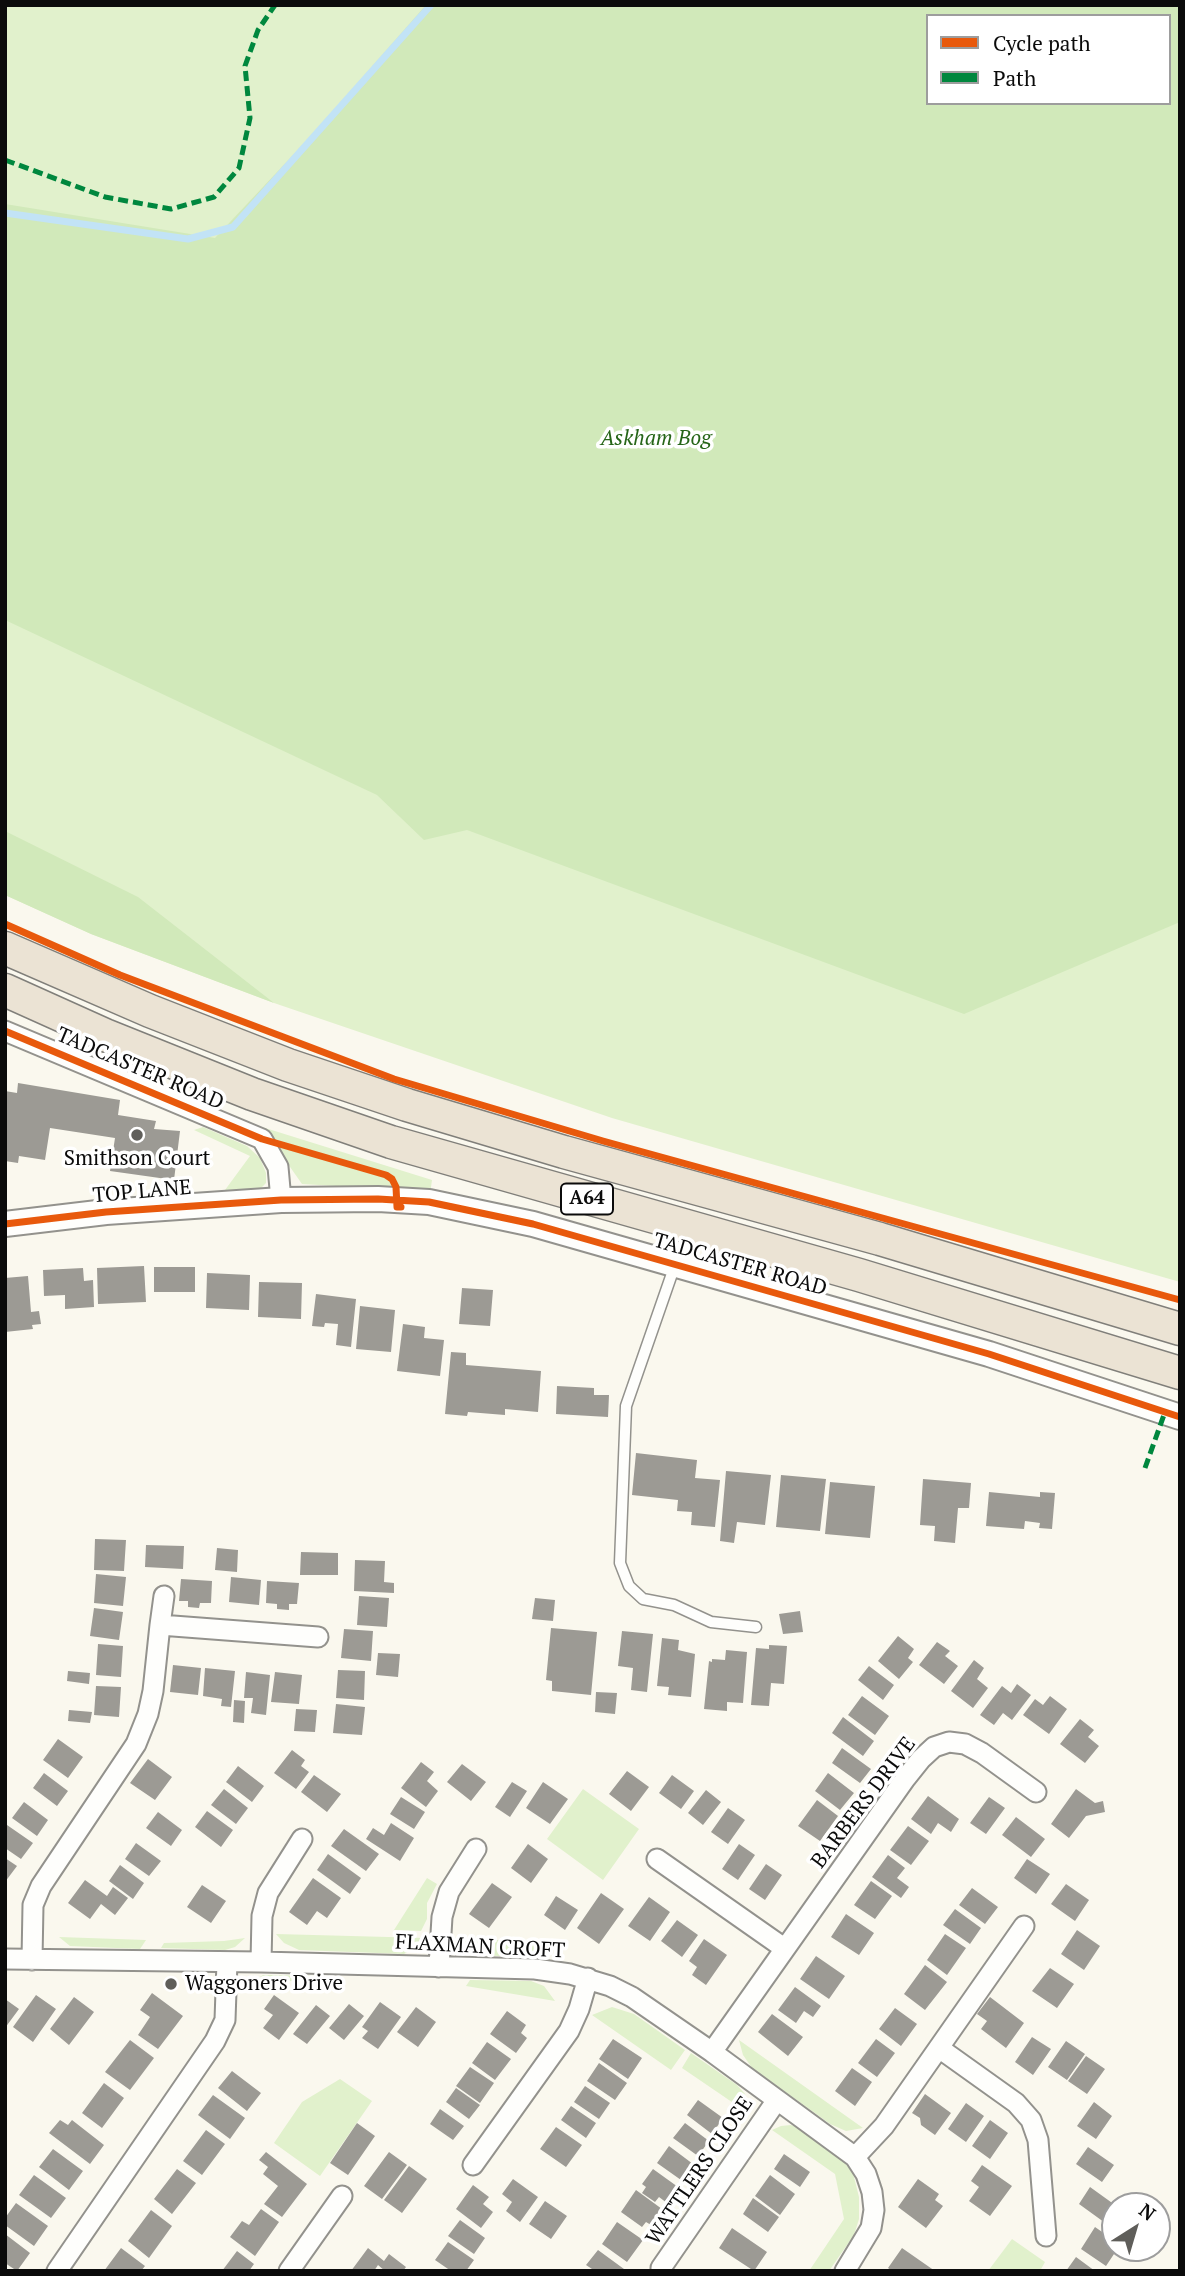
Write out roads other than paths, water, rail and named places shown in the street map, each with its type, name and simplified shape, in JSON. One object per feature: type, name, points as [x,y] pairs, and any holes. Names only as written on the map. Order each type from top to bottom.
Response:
[{"type":"highway","name":"A64","points":[[5,948],[150,1011],[263,1055],[407,1105],[564,1152],[880,1239],[1180,1329]]},
{"type":"highway","name":"A64","points":[[5,990],[105,1035],[252,1094],[391,1142],[872,1279],[1180,1373]]},
{"type":"street","name":"TADCASTER ROAD","points":[[5,1031],[262,1139],[278,1167],[281,1199],[429,1202],[533,1224],[1020,1363],[1180,1417]]},
{"type":"street","name":"TOP LANE","points":[[5,1224],[106,1212],[281,1199]]},
{"type":"street","points":[[32,1960],[33,1905],[41,1886],[136,1744],[148,1714],[164,1596]]},
{"type":"street","points":[[160,1625],[318,1637]]},
{"type":"street","name":"BARBERS DRIVE","points":[[712,2052],[905,1779],[934,1747],[948,1742],[965,1744],[1036,1792]]},
{"type":"street","points":[[261,1962],[262,1916],[268,1893],[302,1839]]},
{"type":"street","points":[[439,1967],[442,1917],[449,1892],[476,1849]]},
{"type":"street","points":[[657,1859],[784,1948]]},
{"type":"street","points":[[855,2157],[884,2126],[1024,1926]]},
{"type":"street","name":"FLAXMAN CROFT","points":[[5,1959],[535,1969],[588,1978],[632,1997],[855,2157],[866,2174],[874,2210],[871,2228],[845,2271]]},
{"type":"street","points":[[57,2271],[215,2041],[225,2020],[227,1962]]},
{"type":"street","points":[[473,2165],[569,2031],[588,1978]]},
{"type":"street","points":[[939,2048],[1016,2103],[1031,2120],[1038,2140],[1046,2236]]},
{"type":"street","name":"WATTLERS CLOSE","points":[[662,2268],[777,2100]]},
{"type":"street","points":[[289,2271],[342,2196]]},
{"type":"lane","points":[[675,1265],[626,1406],[620,1563],[629,1586],[643,1599],[674,1605],[711,1622],[756,1627]]},
{"type":"waterway","points":[[5,213],[188,239],[233,227],[431,5]]},
{"type":"place","name":"Smithson Court","points":[[137,1135]]},
{"type":"place","name":"Waggoners Drive","points":[[171,1984]]},
{"type":"park label","name":"Askham Bog","points":[[656,439]]}]
